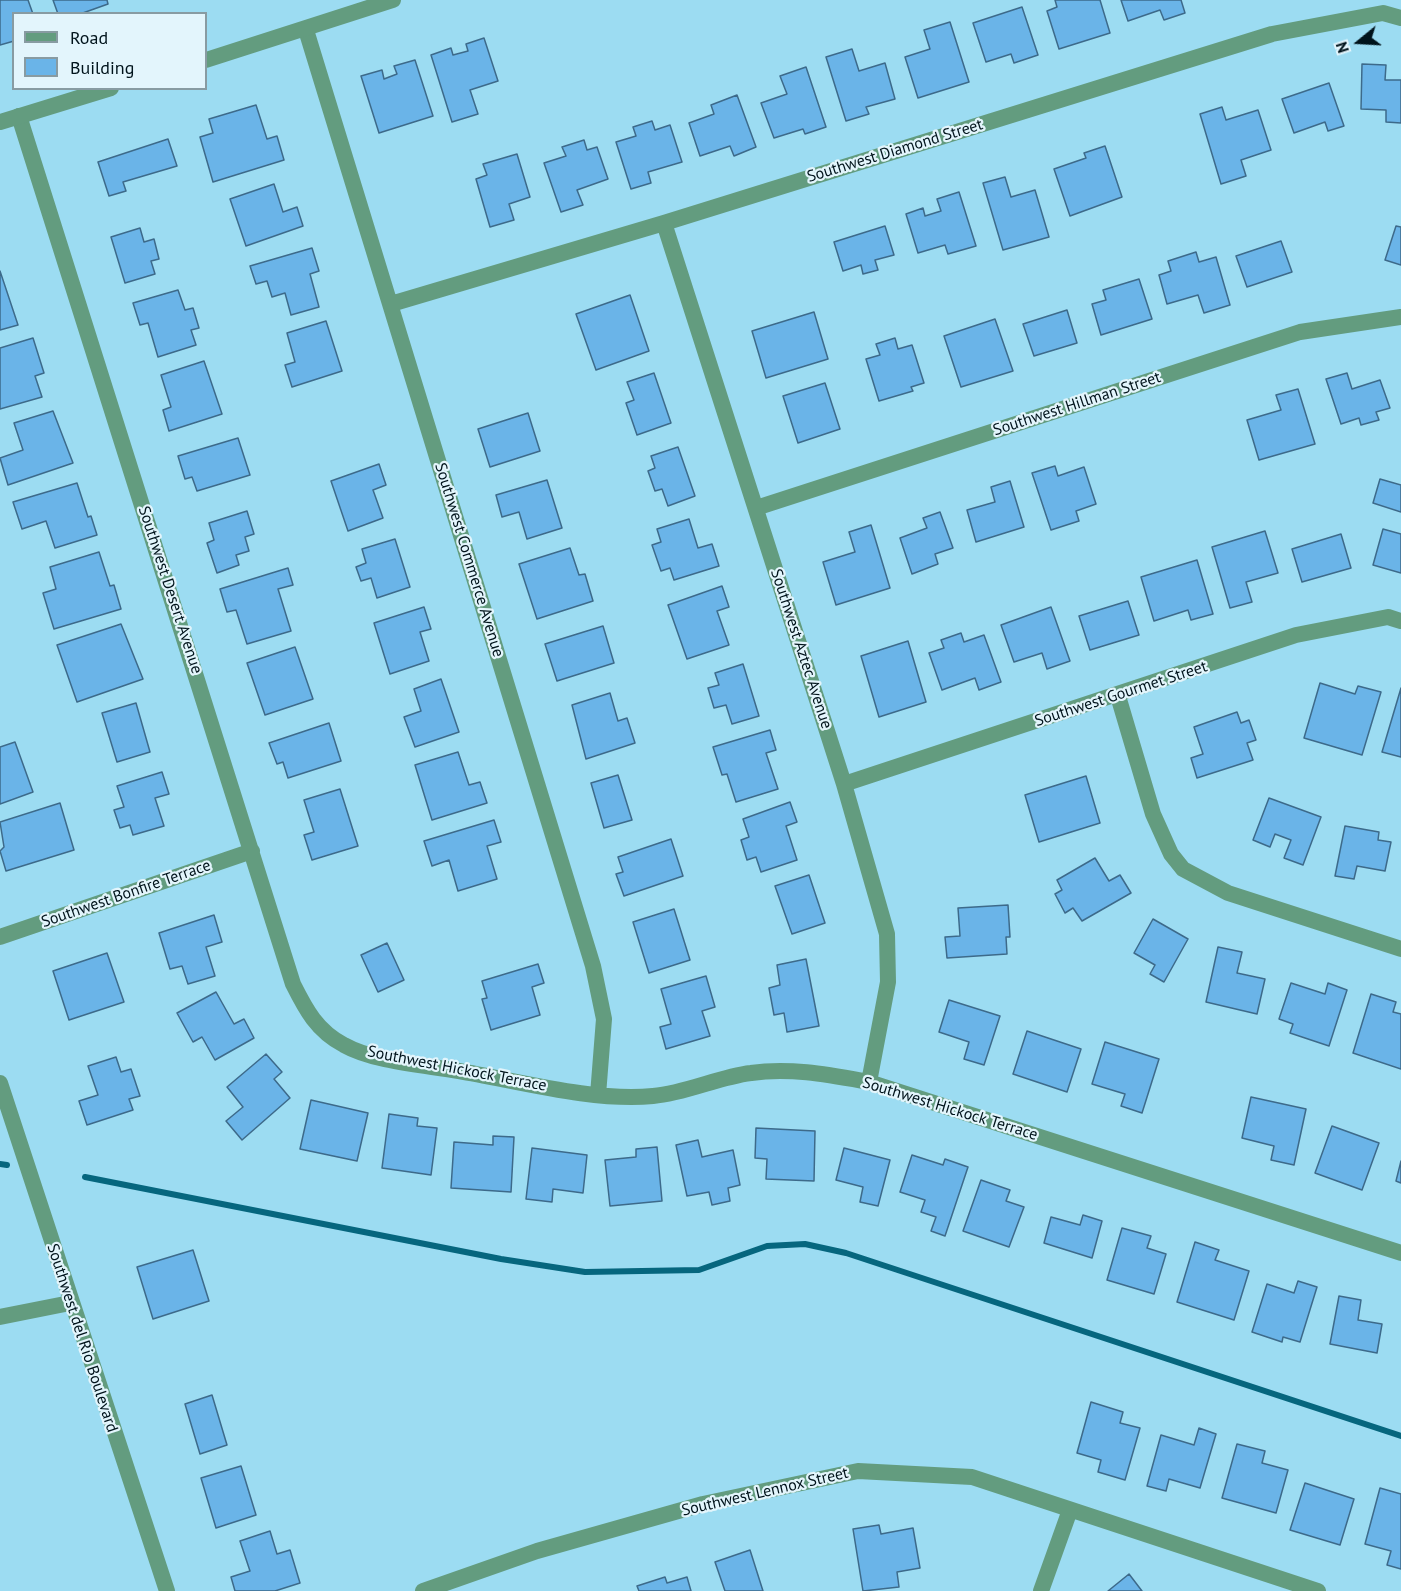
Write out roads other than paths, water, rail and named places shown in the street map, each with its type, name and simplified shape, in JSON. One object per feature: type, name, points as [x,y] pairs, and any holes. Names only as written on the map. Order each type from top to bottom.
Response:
[{"type":"street","points":[[207,60],[306,30],[393,0]]},
{"type":"street","name":"Southwest Diamond Street","points":[[391,304],[664,223],[1272,34],[1383,13],[1401,18]]},
{"type":"street","name":"Southwest Commerce Avenue","points":[[306,30],[593,966],[604,1019],[598,1095]]},
{"type":"street","points":[[0,122],[104,90]]},
{"type":"street","name":"Southwest Desert Avenue","points":[[20,116],[293,984],[316,1026],[346,1047]]},
{"type":"street","name":"Southwest Aztec Avenue","points":[[664,223],[844,784],[888,944],[888,982],[869,1082]]},
{"type":"street","name":"Southwest Hillman Street","points":[[756,508],[1300,332],[1401,317]]},
{"type":"street","name":"Southwest Gourmet Street","points":[[844,784],[1118,696],[1296,635],[1388,617],[1401,621]]},
{"type":"street","points":[[1118,696],[1153,814],[1171,854],[1183,869],[1228,893],[1401,949]]},
{"type":"street","name":"Southwest Bonfire Terrace","points":[[0,937],[252,851]]},
{"type":"street","name":"Southwest Hickock Terrace","points":[[346,1047],[399,1061],[598,1095],[653,1096],[750,1073],[778,1071],[819,1073],[869,1082],[1401,1253]]},
{"type":"street","name":"Southwest del Rio Boulevard","points":[[0,1083],[70,1303],[167,1591]]},
{"type":"street","points":[[0,1317],[70,1303]]},
{"type":"street","name":"Southwest Lennox Street","points":[[423,1591],[537,1551],[692,1507],[858,1471],[972,1477],[1318,1591]]},
{"type":"street","points":[[1041,1591],[1070,1510]]},
{"type":"waterway","points":[[0,1164],[7,1165]]},
{"type":"waterway","points":[[85,1177],[501,1259],[585,1272],[699,1270],[767,1246],[805,1244],[846,1253],[1401,1436]]}]
